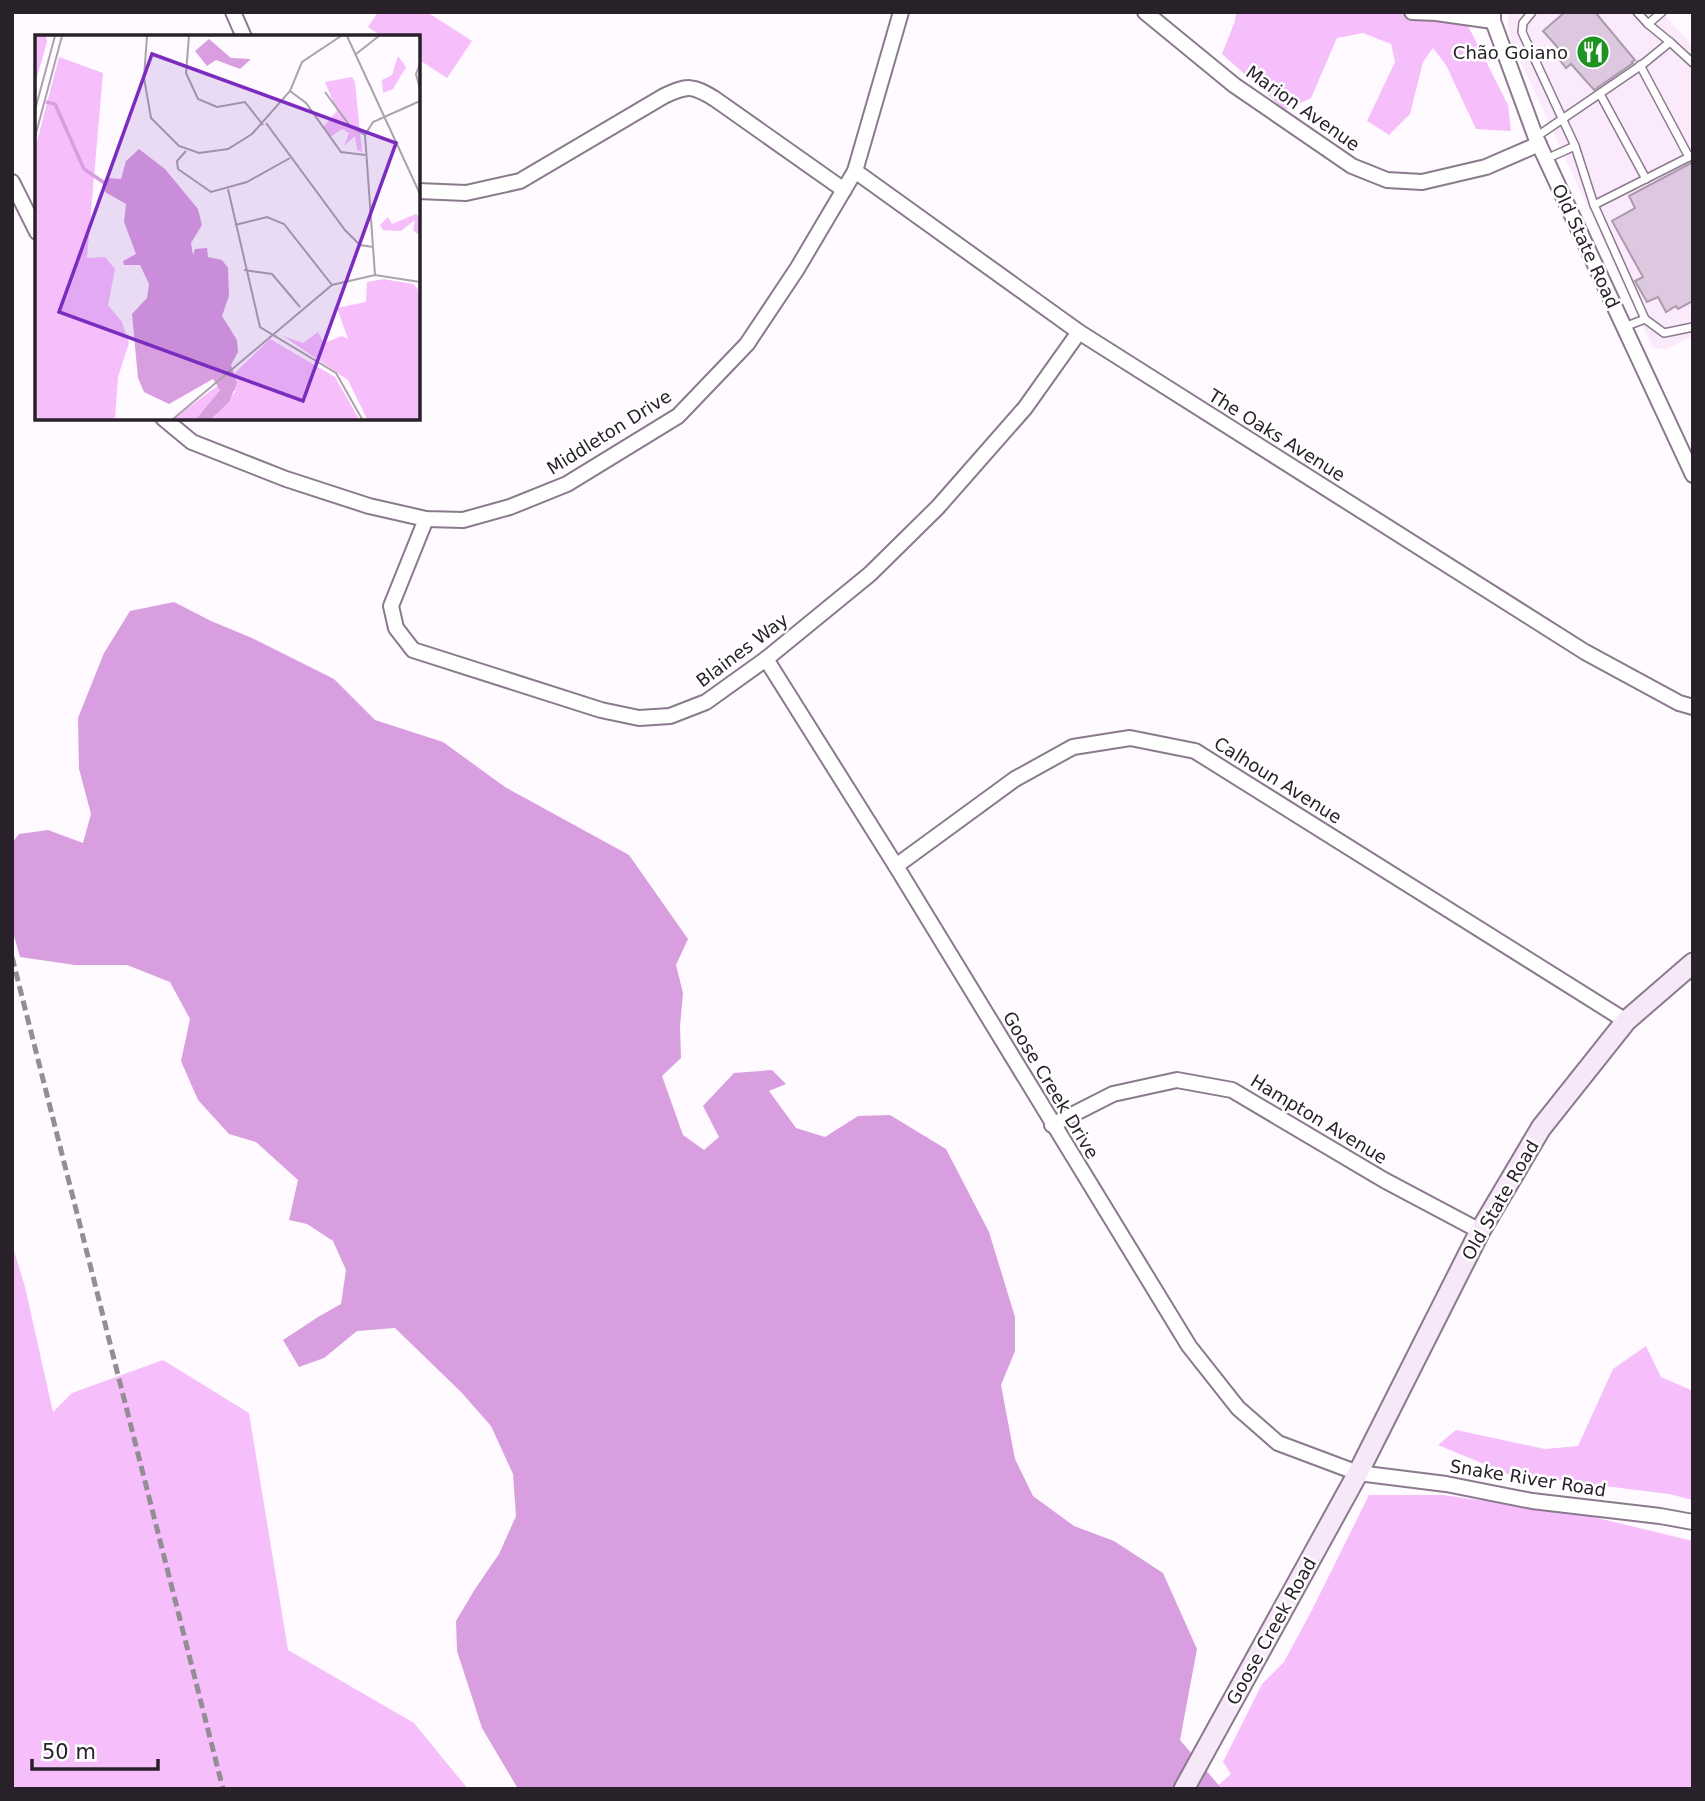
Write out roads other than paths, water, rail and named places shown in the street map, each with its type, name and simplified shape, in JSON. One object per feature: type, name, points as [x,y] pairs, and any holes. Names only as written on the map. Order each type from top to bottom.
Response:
[{"type":"main road","name":"Old State Road","points":[[1358,1474],[1480,1231],[1541,1128],[1626,1021],[1693,963]]},
{"type":"main road","name":"Goose Creek Road","points":[[1184,1789],[1358,1474]]},
{"type":"street","points":[[233,12],[243,35]]},
{"type":"street","name":"Middleton Drive","points":[[165,420],[192,442],[286,479],[369,506],[426,519],[463,520],[510,507],[567,484],[678,416],[747,344],[797,270],[855,171],[901,12]]},
{"type":"street","name":"Marion Avenue","points":[[1145,12],[1244,92],[1352,166],[1387,180],[1422,182],[1486,167],[1537,141]]},
{"type":"street","points":[[1412,12],[1491,15]]},
{"type":"street","name":"Old State Road","points":[[1491,15],[1537,141],[1693,475]]},
{"type":"street","points":[[420,191],[467,193],[520,181],[682,88],[699,89],[715,99],[844,190]]},
{"type":"street","name":"The Oaks Avenue","points":[[855,171],[1079,332],[1585,652],[1679,703],[1693,707]]},
{"type":"street","points":[[12,182],[35,228]]},
{"type":"street","name":"Blaines Way","points":[[426,519],[391,606],[397,628],[413,650],[601,710],[639,718],[670,716],[706,702],[766,659],[870,574],[938,507],[1025,408],[1079,332]]},
{"type":"street","name":"Goose Creek Drive","points":[[766,659],[896,866],[1189,1346],[1238,1408],[1278,1443],[1358,1474]]},
{"type":"street","name":"Calhoun Avenue","points":[[896,866],[1015,779],[1073,747],[1130,738],[1195,751],[1626,1021]]},
{"type":"street","name":"Hampton Avenue","points":[[1052,1125],[1113,1094],[1177,1080],[1232,1090],[1384,1180],[1480,1231]]},
{"type":"street","name":"Snake River Road","points":[[1358,1474],[1446,1484],[1532,1501],[1693,1522]]},
{"type":"lane","points":[[1532,12],[1523,23],[1522,32],[1575,146],[1594,205],[1645,319],[1664,333],[1693,327]]},
{"type":"lane","points":[[1637,12],[1693,63]]},
{"type":"lane","points":[[1648,24],[1662,12]]},
{"type":"lane","points":[[1537,141],[1670,42]]},
{"type":"lane","points":[[1594,205],[1691,156],[1640,65]]},
{"type":"lane","points":[[1600,94],[1646,179]]},
{"type":"lane","points":[[1546,159],[1575,146]]},
{"type":"lane","points":[[1624,327],[1645,319]]},
{"type":"railway","points":[[12,957],[223,1789]]},
{"type":"place","name":"Chão Goiano","points":[[1593,52]]}]
